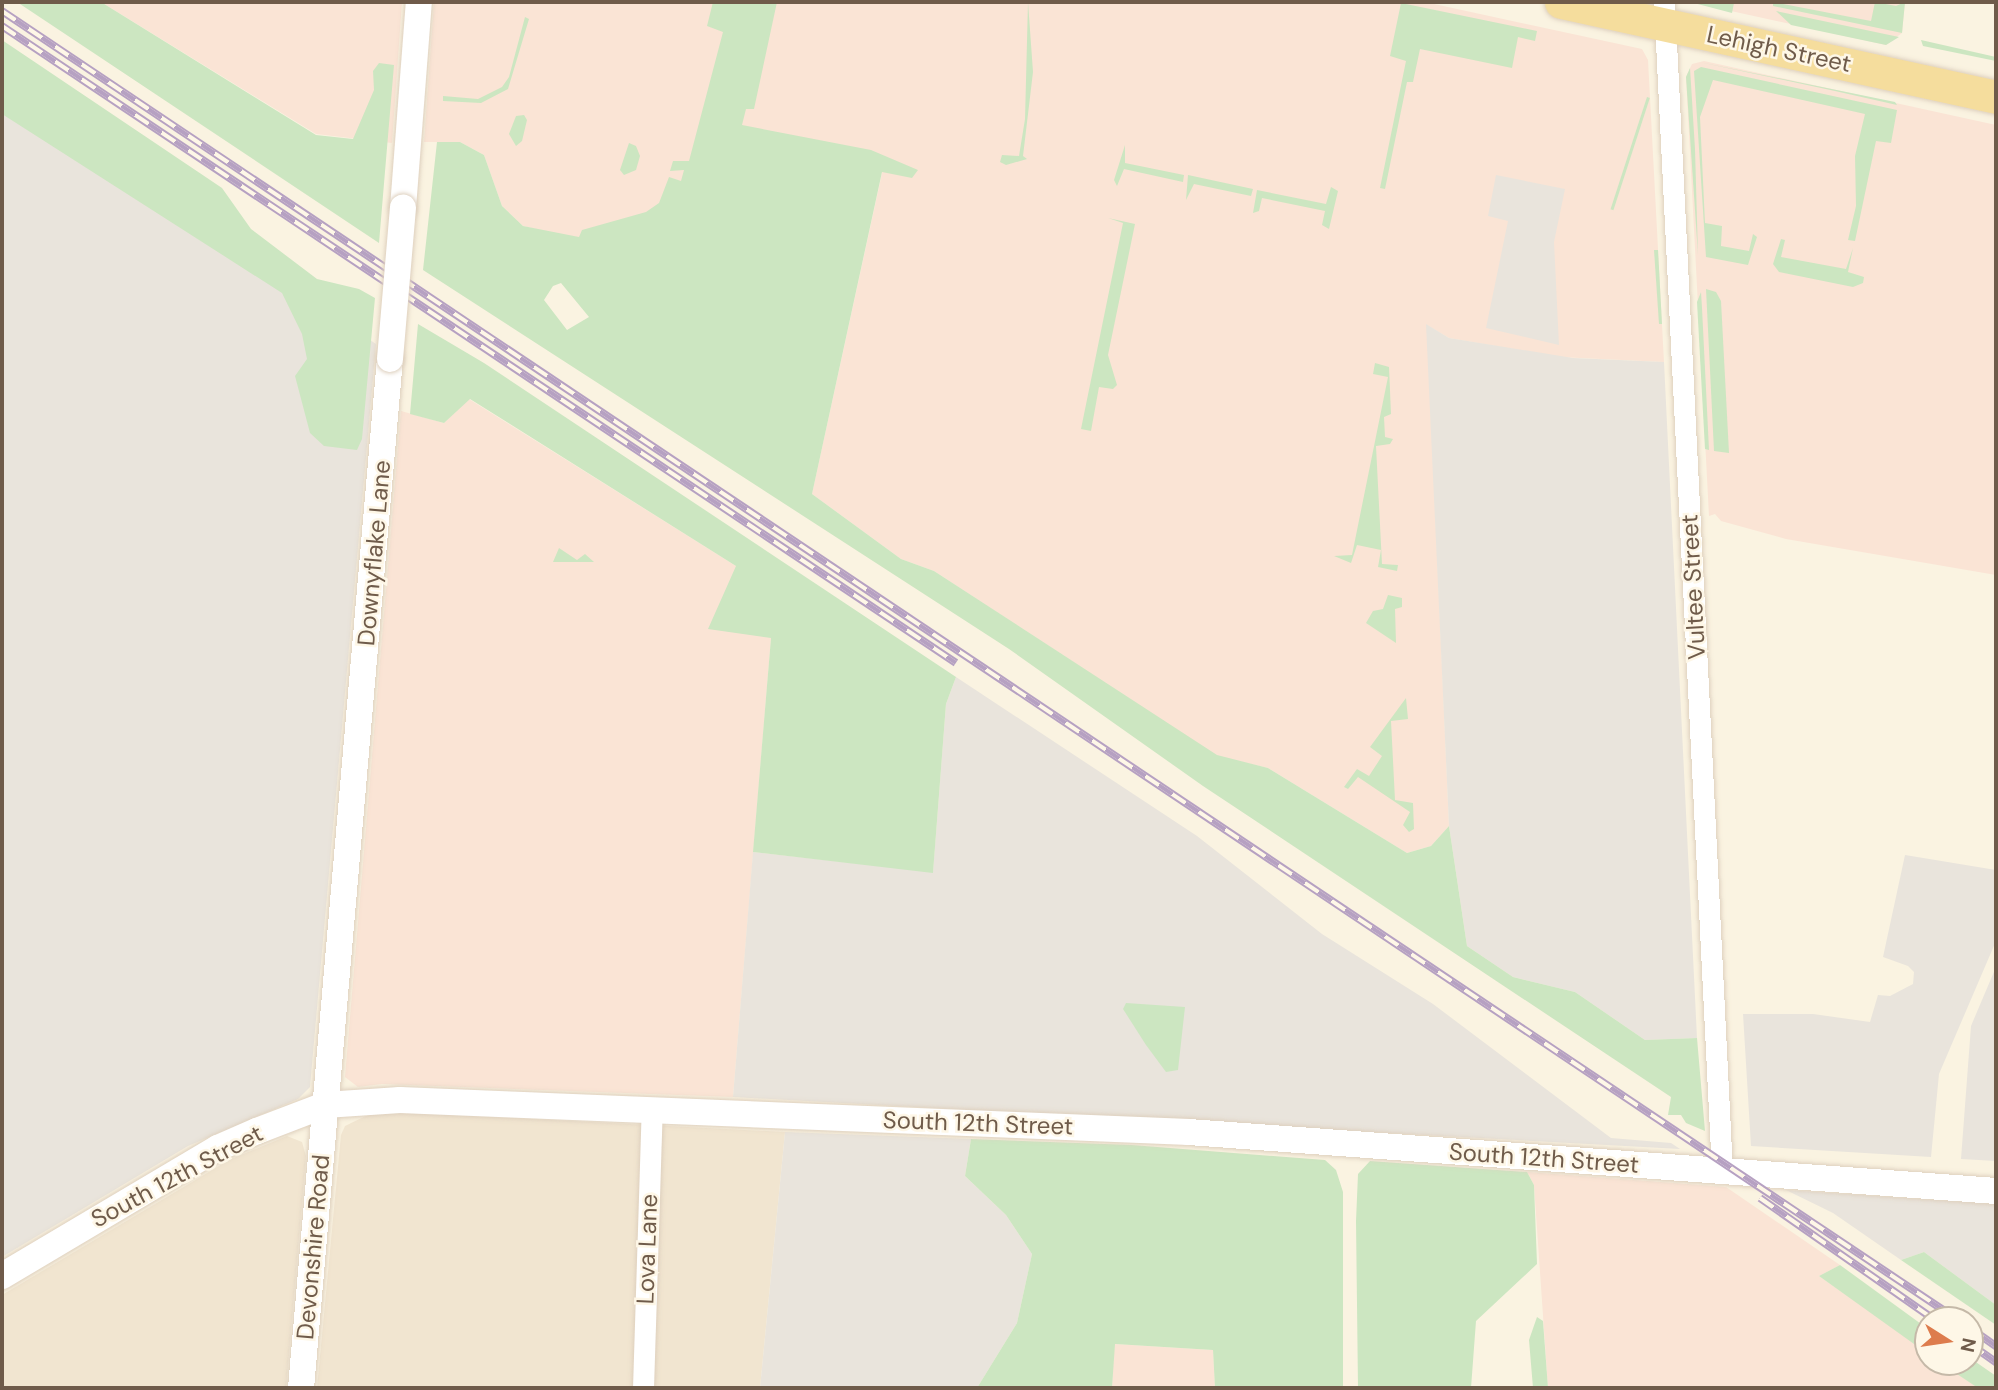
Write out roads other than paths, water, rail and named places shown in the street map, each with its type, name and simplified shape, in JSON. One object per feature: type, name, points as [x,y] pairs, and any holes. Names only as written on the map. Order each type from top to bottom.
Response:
[{"type":"main road","name":"Lehigh Street","points":[[1561,2],[1665,13],[1996,97]]},
{"type":"street","name":"Downyflake Lane","points":[[326,1105],[419,2]]},
{"type":"street","name":"Vultee Street","points":[[1665,13],[1722,1172]]},
{"type":"street","name":"South 12th Street","points":[[2,1276],[218,1148],[326,1105],[463,1100],[1189,1132],[1996,1191]]},
{"type":"street","name":"Devonshire Road","points":[[301,1388],[326,1105]]},
{"type":"street","name":"Lova Lane","points":[[643,1388],[652,1109]]},
{"type":"railway","points":[[2,11],[1937,1306]]},
{"type":"railway","points":[[2,26],[956,663]]},
{"type":"railway","points":[[1760,1198],[1915,1306]]},
{"type":"railway","points":[[1984,1338],[1996,1346]]},
{"type":"railway","points":[[1984,1354],[1996,1362]]}]
